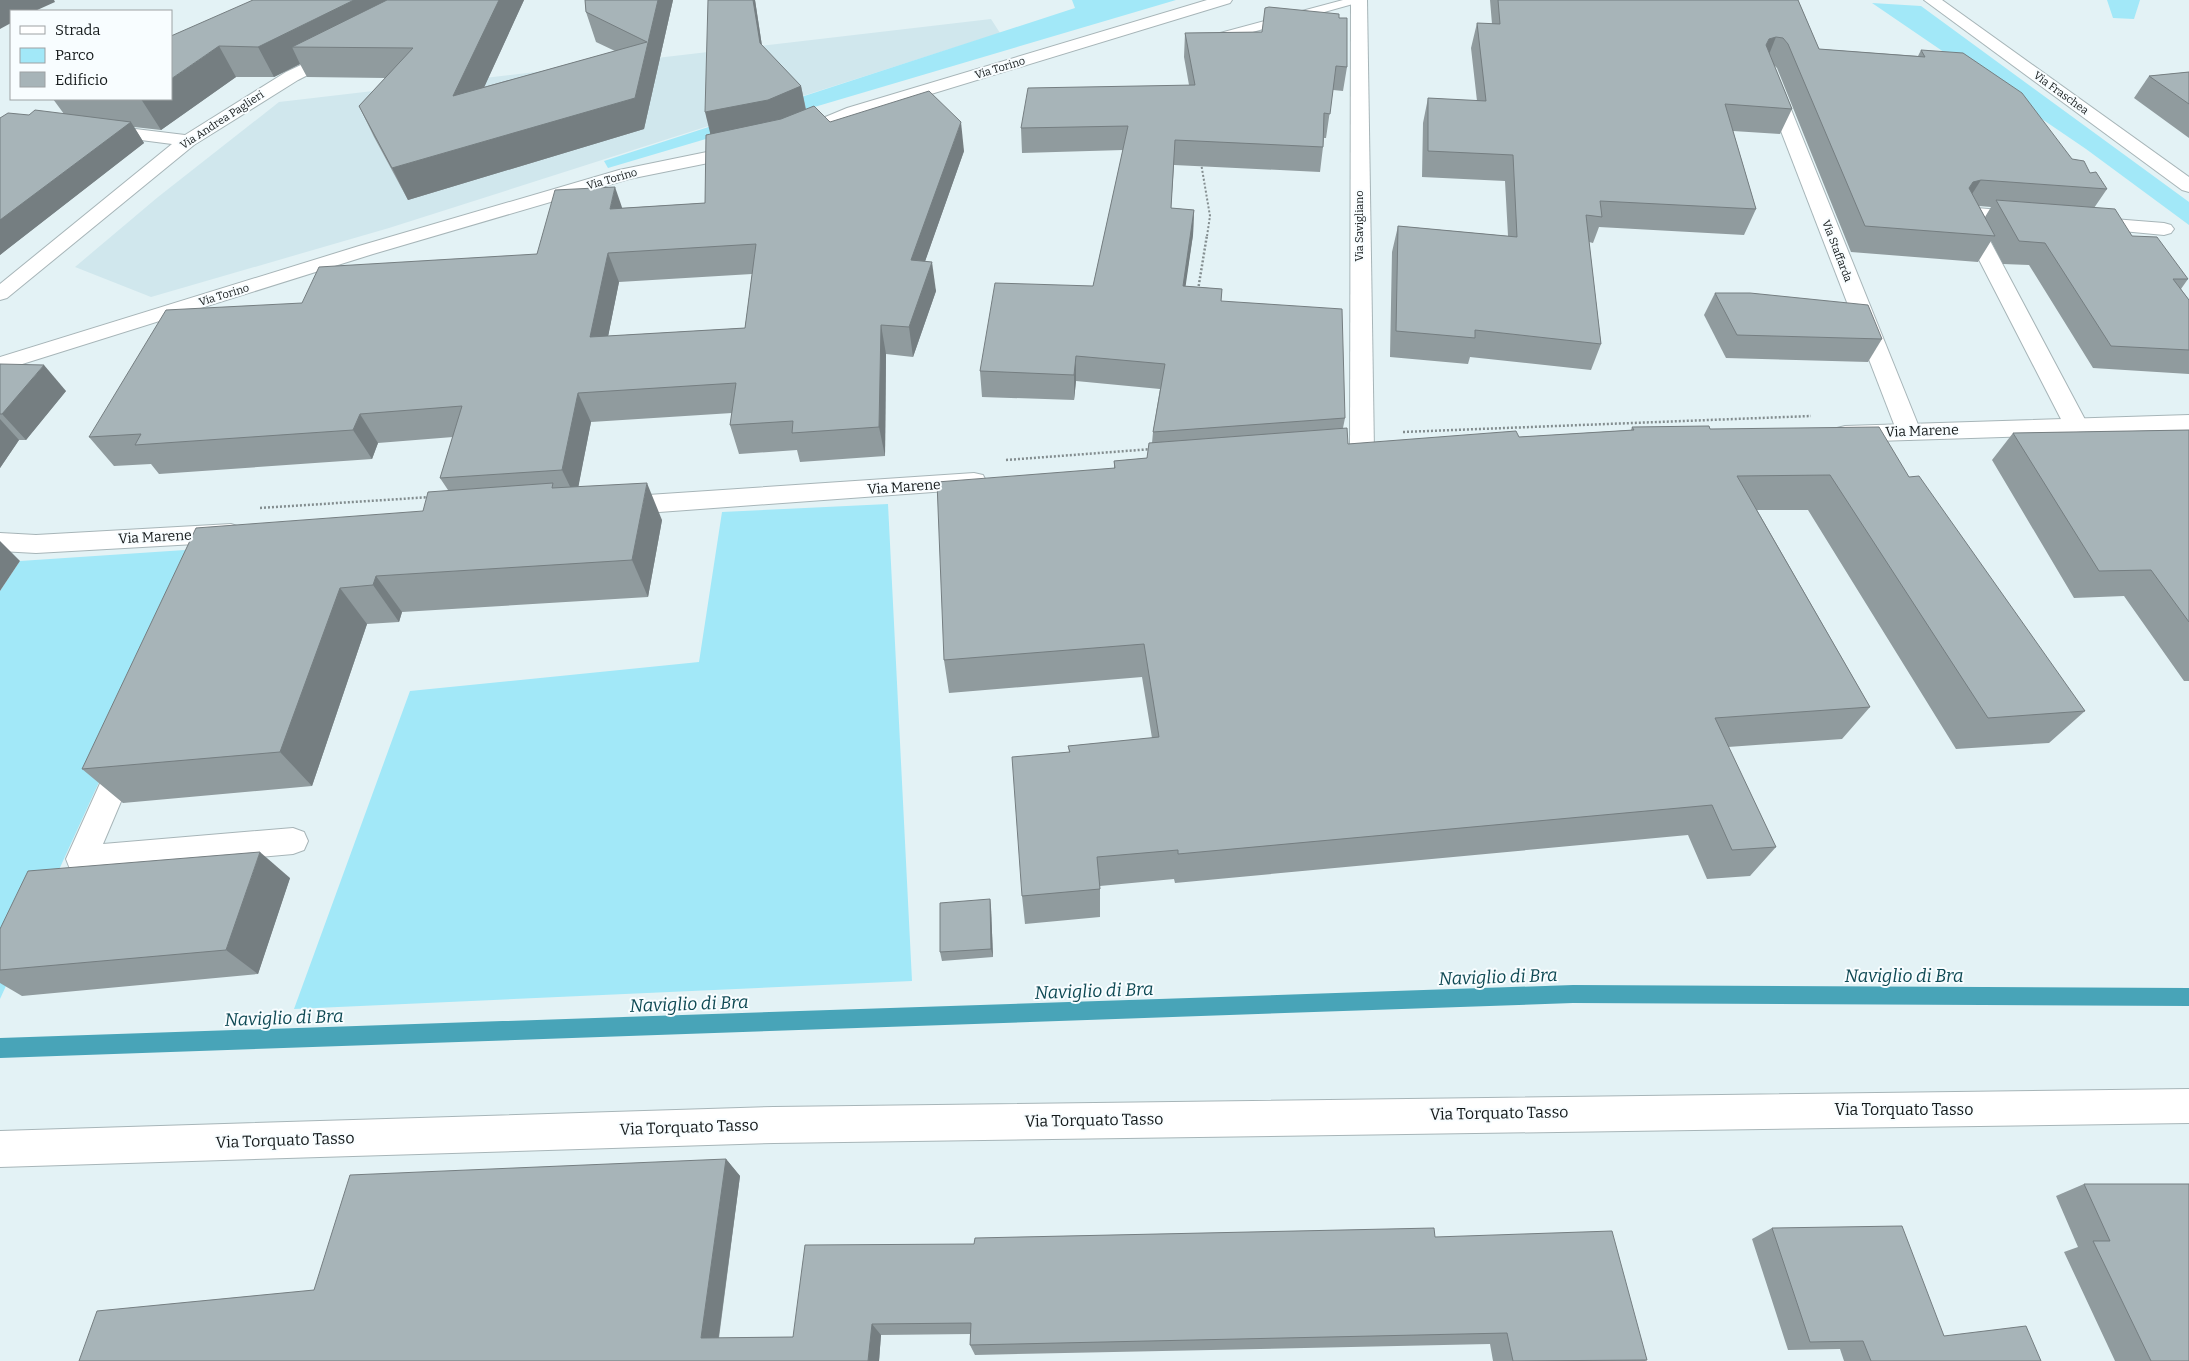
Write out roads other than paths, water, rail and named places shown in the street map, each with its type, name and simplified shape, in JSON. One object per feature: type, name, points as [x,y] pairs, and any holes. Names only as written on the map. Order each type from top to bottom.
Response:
[{"type":"street","name":"Via Torino","points":[[781,142],[853,112],[1224,0]]},
{"type":"street","name":"Via Savigliano","points":[[1357,0],[1361,447]]},
{"type":"street","name":"Via Fraschea","points":[[1932,0],[2189,186]]},
{"type":"street","name":"Via Andrea Paglieri","points":[[0,294],[188,141],[292,76],[354,44]]},
{"type":"street","name":"Via Staffarda","points":[[1766,69],[1909,432]]},
{"type":"street","points":[[82,128],[188,141]]},
{"type":"street","name":"Via Torino","points":[[0,364],[366,250],[626,174],[758,147]]},
{"type":"street","points":[[2078,427],[1965,213],[2164,229]]},
{"type":"street","name":"Via Marene","points":[[1816,426],[1909,432],[2189,424]]},
{"type":"street","name":"Via Marene","points":[[595,508],[998,470]]},
{"type":"street","name":"Via Marene","points":[[0,542],[36,544],[226,534],[256,520]]},
{"type":"street","points":[[214,561],[226,534]]},
{"type":"street","points":[[137,732],[81,859],[293,841]]},
{"type":"street","name":"Via Torquato Tasso","points":[[0,1149],[774,1125],[1679,1111],[2189,1106]]},
{"type":"lane","name":"Via Savigliano","points":[[1202,42],[1357,0]]},
{"type":"waterway","name":"Naviglio di Bra","points":[[0,1048],[1573,994],[2189,997]]}]
